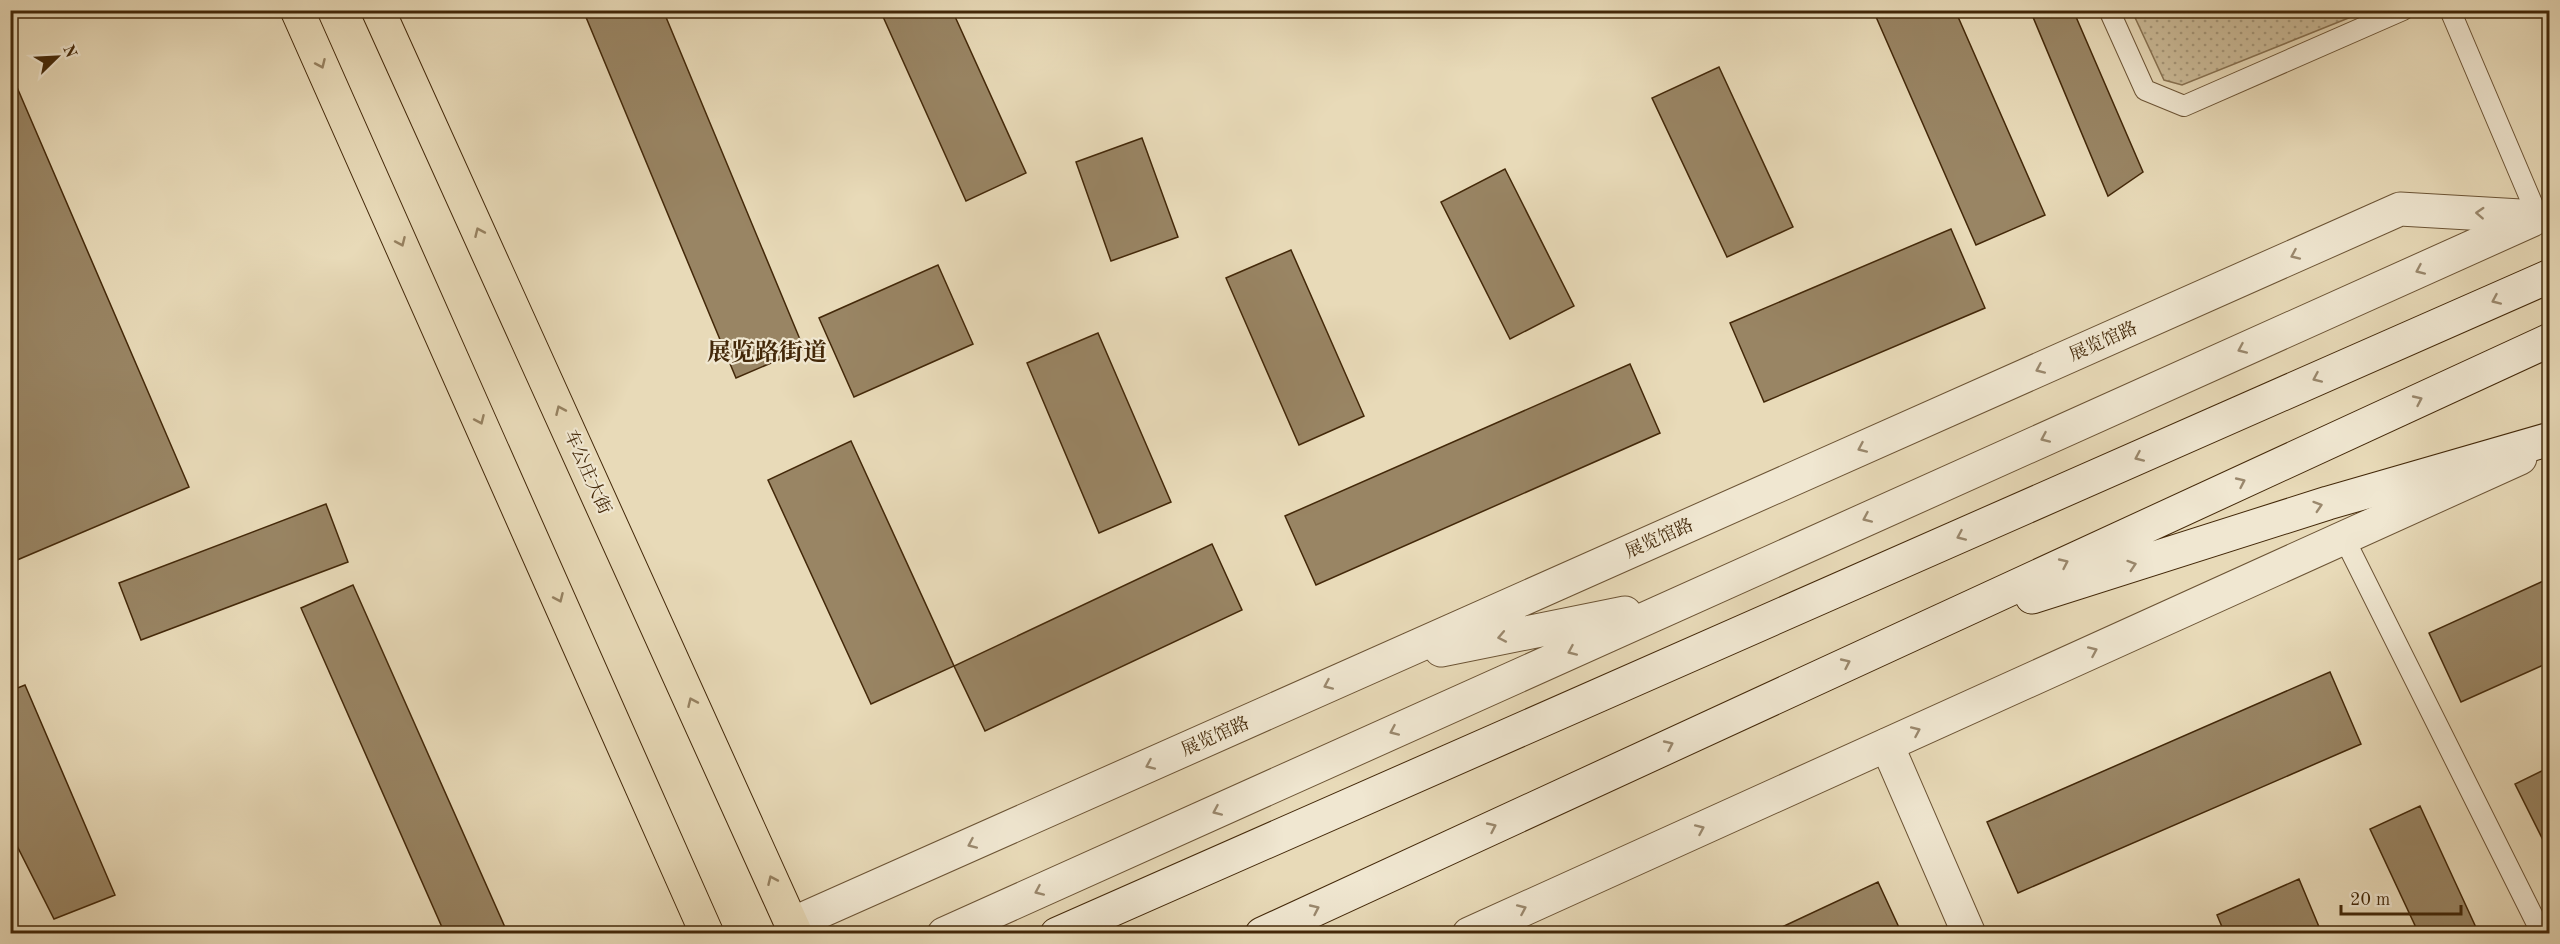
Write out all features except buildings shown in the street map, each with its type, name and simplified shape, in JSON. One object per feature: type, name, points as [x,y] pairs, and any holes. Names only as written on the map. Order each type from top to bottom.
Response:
[{"type":"main road","points":[[297,10],[707,933]]},
{"type":"main road","name":"车公庄大街","points":[[378,10],[793,930]]},
{"type":"street","name":"展览馆路","points":[[793,930],[1381,662],[2400,209],[2544,214]]},
{"type":"street","points":[[944,933],[2544,214]]},
{"type":"street","points":[[1057,933],[2550,276]]},
{"type":"street","points":[[1262,933],[2550,340]]},
{"type":"street","points":[[1896,640],[2328,503],[2550,439]]},
{"type":"street","points":[[1469,933],[2550,445]]},
{"type":"street","points":[[1381,662],[1683,601]]},
{"type":"street","points":[[1887,745],[1969,933]]},
{"type":"lane","points":[[2109,10],[2145,90],[2184,106],[2403,10]]},
{"type":"lane","points":[[2450,10],[2544,214]]},
{"type":"lane","points":[[2344,538],[2542,933]]},
{"type":"shaded area","points":[[2132,11],[2366,11],[2182,85],[2164,80]]},
{"type":"district","name":"展览路街道","points":[[767,352]]}]
